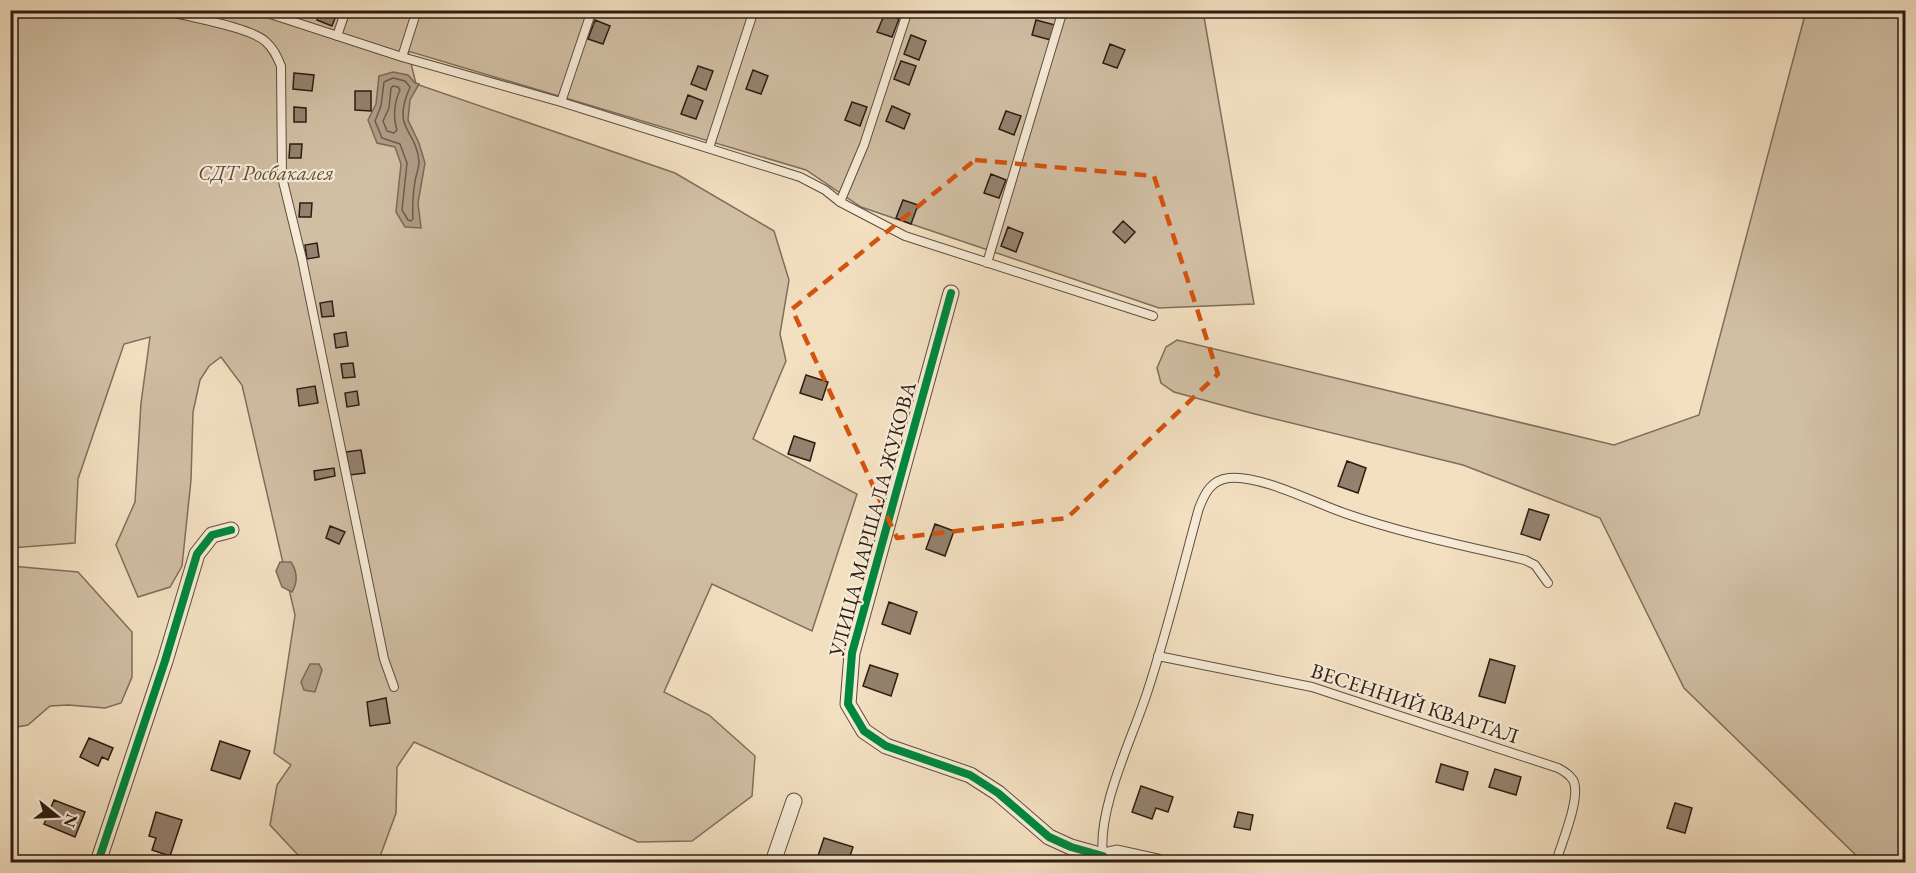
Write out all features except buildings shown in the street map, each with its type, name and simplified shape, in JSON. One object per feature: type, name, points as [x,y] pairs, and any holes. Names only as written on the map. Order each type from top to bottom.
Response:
[{"type":"street","name":"УЛИЦА МАРШАЛА ЖУКОВА","points":[[951,293],[852,653],[848,704],[864,731],[886,746],[970,775],[998,793],[1049,837],[1102,859],[1117,853],[1155,861]]},
{"type":"street","points":[[98,862],[165,661],[197,554],[212,535],[231,530]]},
{"type":"street","points":[[772,862],[794,801]]},
{"type":"lane","points":[[163,10],[237,29],[264,40],[275,52],[281,66],[282,177],[302,260],[384,658],[394,687]]},
{"type":"lane","points":[[258,10],[402,57],[561,102],[800,177],[825,190],[840,202],[905,236],[1153,316]]},
{"type":"lane","points":[[337,36],[346,10]]},
{"type":"lane","points":[[402,57],[417,10]]},
{"type":"lane","points":[[561,102],[592,10]]},
{"type":"lane","points":[[709,148],[754,10]]},
{"type":"lane","points":[[840,202],[864,146],[908,10]]},
{"type":"lane","points":[[987,263],[1063,10]]},
{"type":"lane","points":[[1102,859],[1101,839],[1109,802],[1158,656],[1199,508],[1206,490],[1218,480],[1231,477],[1252,480],[1372,522],[1525,560],[1535,565],[1548,584]]},
{"type":"lane","name":"ВЕСЕННИЙ КВАРТАЛ","points":[[1158,656],[1312,687],[1558,768],[1568,774],[1573,781],[1575,797],[1556,862]]},
{"type":"highlighted area","points":[[975,160],[1154,176],[1218,374],[1067,518],[897,538],[792,309]]},
{"type":"green space","name":"СДТ Росбакалея","points":[[11,11],[1203,11],[1254,304],[1159,308],[861,207],[806,170],[408,51],[416,84],[675,173],[774,231],[789,280],[780,334],[786,361],[753,439],[857,494],[812,631],[712,584],[664,692],[709,715],[755,756],[752,796],[692,841],[638,842],[414,742],[397,767],[396,813],[378,862],[299,862],[298,855],[270,825],[277,785],[291,765],[274,753],[295,615],[242,385],[221,357],[209,366],[200,380],[193,412],[191,480],[182,566],[170,587],[138,597],[116,545],[135,502],[141,403],[150,337],[124,344],[78,479],[75,543],[11,548]]},
{"type":"green space","points":[[1806,11],[1905,11],[1905,862],[1863,862],[1684,688],[1600,518],[1463,465],[1174,392],[1161,383],[1157,368],[1166,347],[1177,340],[1614,445],[1699,415]]},
{"type":"green space","points":[[11,566],[78,572],[132,632],[132,677],[121,703],[105,708],[50,706],[28,725],[11,728]]},
{"type":"water","points":[[393,72],[408,75],[419,84],[410,100],[408,120],[425,163],[418,203],[421,228],[405,227],[396,212],[401,164],[395,147],[377,143],[368,120],[376,104],[379,76]]},
{"type":"water","points":[[280,562],[291,562],[295,570],[296,581],[292,592],[282,587],[276,571]]},
{"type":"water","points":[[310,664],[319,664],[322,670],[315,692],[304,690],[301,682]]},
{"type":"cycle path","points":[[951,293],[852,653],[848,704],[864,731],[886,746],[970,775],[998,793],[1049,837],[1071,847],[1103,856]]},
{"type":"cycle path","points":[[98,862],[165,661],[197,554],[212,535],[231,530]]}]
